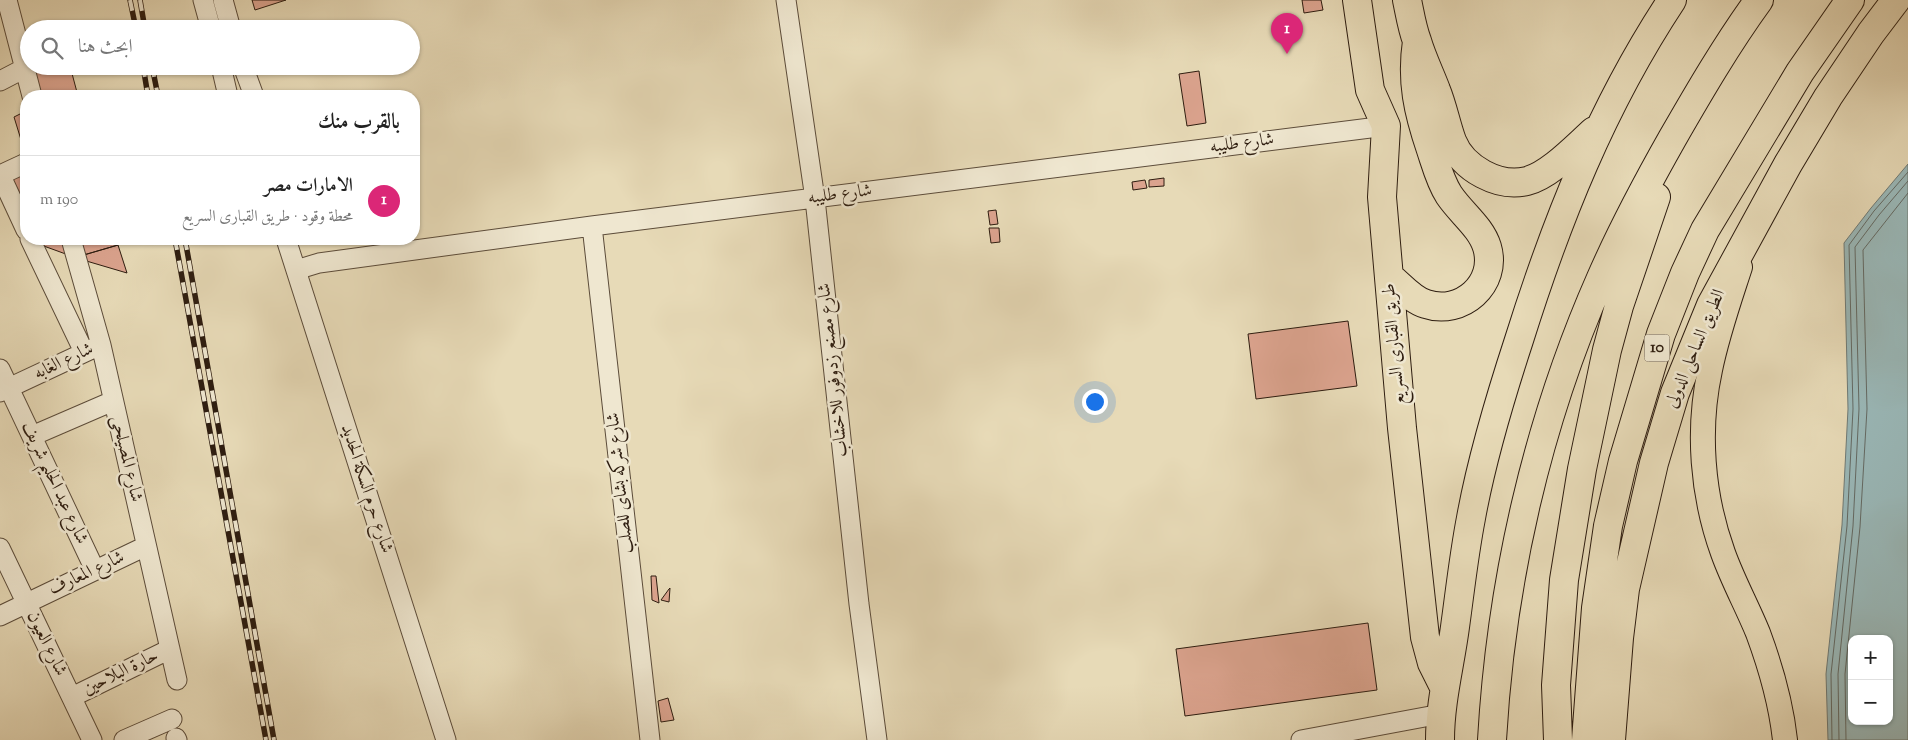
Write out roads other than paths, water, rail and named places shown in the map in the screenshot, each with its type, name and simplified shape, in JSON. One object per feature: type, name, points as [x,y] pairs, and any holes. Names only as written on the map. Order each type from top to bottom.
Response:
[{"type":"highway","name":"طريق القبارى السريع","points":[[1357,0],[1370,90],[1386,126],[1382,197],[1402,428],[1426,637],[1432,663],[1444,687]]},
{"type":"highway","points":[[1407,0],[1417,41],[1437,92],[1453,143],[1467,163],[1487,176],[1508,182],[1524,181],[1538,176],[1601,126]]},
{"type":"highway","points":[[1441,727],[1444,687],[1455,628],[1471,517],[1496,412],[1561,216],[1601,126],[1641,50],[1672,0]]},
{"type":"highway","points":[[1492,740],[1495,681],[1503,622],[1514,564],[1541,447],[1558,390],[1597,288],[1626,224],[1693,102],[1760,0]]},
{"type":"highway","name":"الطريق الساحلى الدولى","points":[[1586,740],[1596,608],[1608,526],[1623,461],[1661,334],[1684,273],[1705,230],[1800,72],[1850,0]]},
{"type":"highway","name":"الطريق الساحلى الدولى","points":[[1612,740],[1618,647],[1625,589],[1654,463],[1675,393],[1711,305],[1751,231],[1828,97],[1871,33],[1896,0]]},
{"type":"highway","points":[[1390,277],[1424,304],[1439,307],[1454,306],[1467,300],[1478,290],[1486,277],[1489,263],[1488,248],[1481,235],[1452,199],[1438,170],[1417,102],[1414,75],[1417,41]]},
{"type":"highway","points":[[1558,740],[1556,685],[1564,580],[1582,469],[1605,360],[1619,306],[1635,256],[1657,192],[1693,102]]},
{"type":"main road","points":[[1751,231],[1715,346],[1709,372],[1705,398],[1703,450],[1708,494],[1715,529],[1723,554],[1767,657],[1780,708],[1785,740]]},
{"type":"street","points":[[203,0],[209,20]]},
{"type":"street","points":[[223,0],[229,20]]},
{"type":"street","name":"شارع مصنع زدوفور للاخشاب","points":[[786,0],[815,199],[858,594],[877,740]]},
{"type":"street","points":[[6,14],[20,54]]},
{"type":"street","points":[[0,82],[20,71]]},
{"type":"street","points":[[27,75],[30,90]]},
{"type":"street","points":[[223,75],[227,90]]},
{"type":"street","points":[[246,75],[252,90]]},
{"type":"street","name":"شارع طليبه","points":[[296,270],[319,263],[592,226],[1386,126]]},
{"type":"street","points":[[20,166],[0,175],[20,217]]},
{"type":"street","name":"شارع شركه بشاى للصلب","points":[[592,226],[650,740]]},
{"type":"street","points":[[33,245],[84,352]]},
{"type":"street","name":"شارع المصيلحى","points":[[74,245],[101,345],[177,680]]},
{"type":"street","name":"شارع حرم السكة الحديد","points":[[288,245],[446,740]]},
{"type":"street","name":"شارع الغابه","points":[[4,390],[101,345]]},
{"type":"street","name":"شارع عبد الحليم شريف","points":[[0,369],[4,390],[32,436],[94,570]]},
{"type":"street","points":[[32,436],[113,400]]},
{"type":"street","name":"شارع المعارف","points":[[0,616],[146,546]]},
{"type":"street","name":"شارع العيون","points":[[0,548],[92,740]]},
{"type":"street","name":"حارة البلاحين","points":[[72,697],[170,650]]},
{"type":"street","points":[[124,740],[172,719]]},
{"type":"street","points":[[1301,740],[1441,727]]},
{"type":"water","points":[[1908,164],[1908,740],[1828,740],[1826,674],[1842,525],[1848,409],[1844,243]]},
{"type":"railway","points":[[130,0],[134,20]]},
{"type":"railway","points":[[140,0],[143,20]]},
{"type":"railway","points":[[144,75],[147,90]]},
{"type":"railway","points":[[154,75],[157,90]]},
{"type":"railway","points":[[176,245],[266,740]]},
{"type":"railway","points":[[186,245],[274,740]]},
{"type":"place","name":"الامارات مصر","points":[[1287,54]]}]
